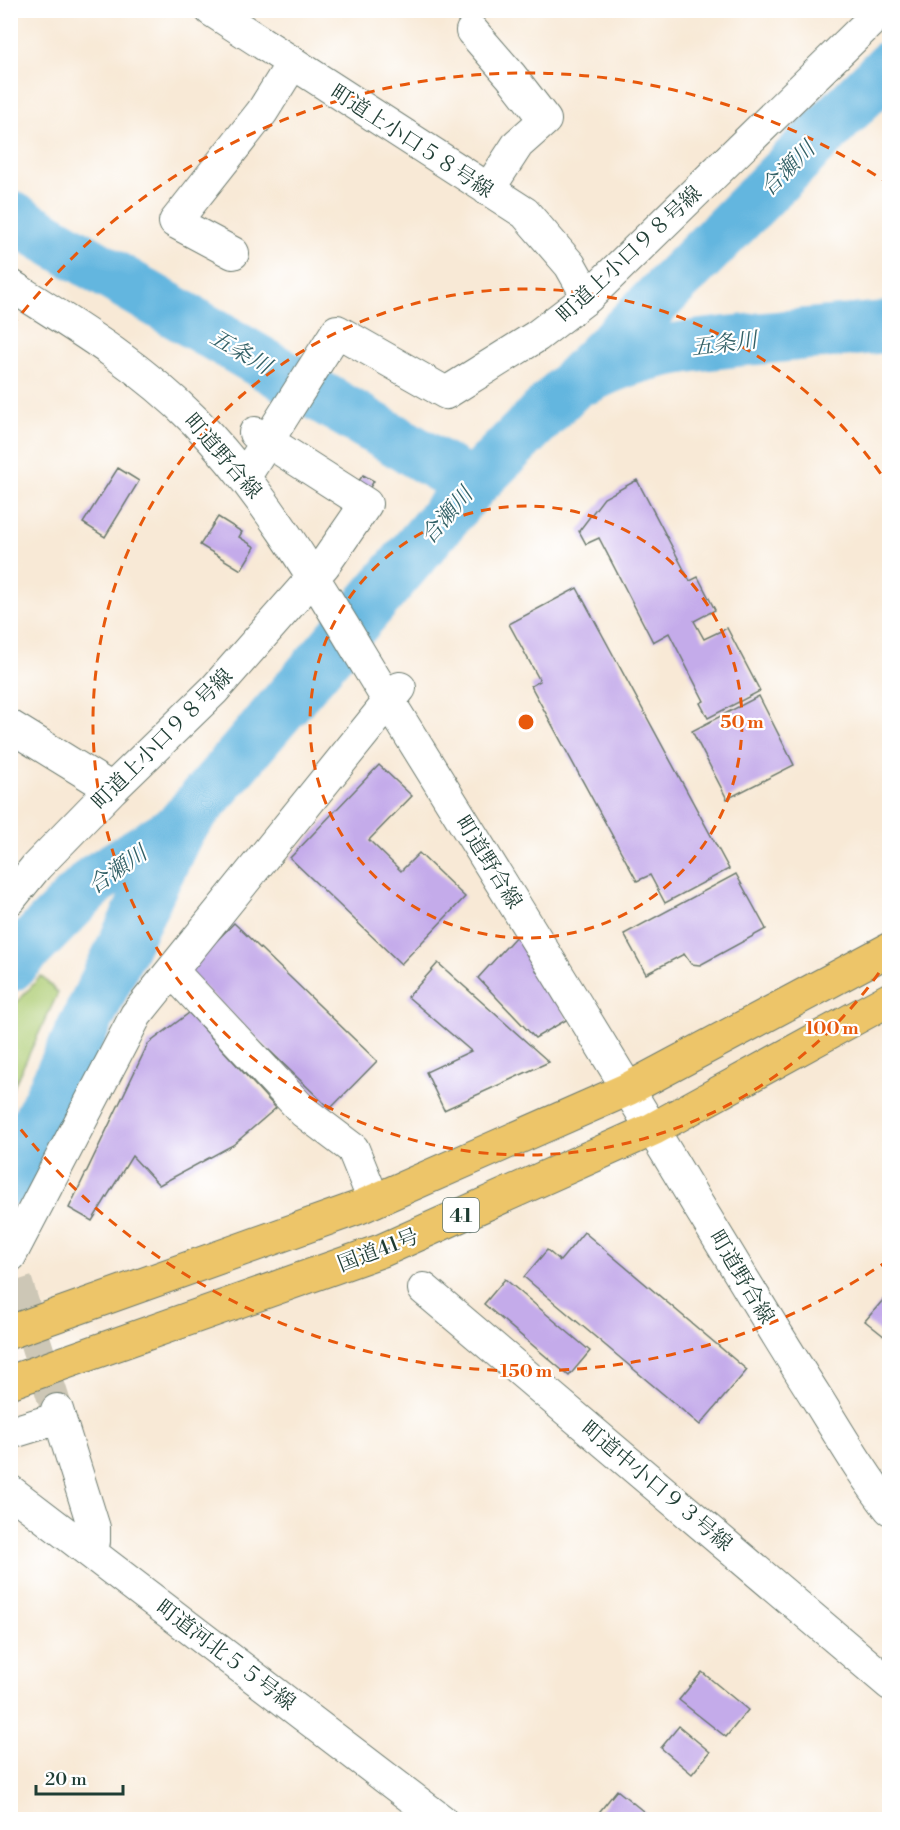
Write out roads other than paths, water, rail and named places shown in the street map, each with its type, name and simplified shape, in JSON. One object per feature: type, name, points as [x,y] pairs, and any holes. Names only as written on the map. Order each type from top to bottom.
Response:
[{"type":"highway","name":"41","points":[[10,1332],[374,1201],[628,1089],[890,949]]},
{"type":"highway","name":"国道41号","points":[[10,1382],[383,1250],[653,1129],[890,999]]},
{"type":"street","name":"町道上小口５８号線","points":[[211,10],[525,213],[570,265],[588,297]]},
{"type":"street","name":"町道上小口９８号線","points":[[244,478],[265,436],[331,331],[446,393],[537,336],[588,297],[882,10]]},
{"type":"street","points":[[472,31],[545,120],[518,144],[488,190]]},
{"type":"street","points":[[233,253],[175,222],[261,112],[292,64]]},
{"type":"street","name":"町道野合線","points":[[10,285],[93,338],[141,373],[193,420],[244,478],[274,518],[392,696],[782,1342],[865,1474],[890,1509]]},
{"type":"street","name":"町道上小口９８号線","points":[[10,899],[36,867],[214,690],[314,581],[366,504],[265,436]]},
{"type":"street","points":[[12,1267],[136,1015],[392,696]]},
{"type":"street","points":[[10,726],[112,789]]},
{"type":"street","points":[[172,970],[304,1112],[353,1149],[374,1201]]},
{"type":"street","name":"町道中小口９３号線","points":[[424,1288],[890,1684]]},
{"type":"street","points":[[10,1432],[58,1414],[94,1528],[94,1542],[88,1550]]},
{"type":"street","name":"町道河北５５号線","points":[[10,1491],[441,1820]]},
{"type":"waterway","name":"合瀬川","points":[[10,966],[96,879],[180,827],[472,485],[890,66]]},
{"type":"waterway","name":"五条川","points":[[10,216],[472,485]]},
{"type":"waterway","name":"五条川","points":[[588,378],[630,360],[697,345],[890,327]]},
{"type":"waterway","points":[[10,1180],[180,827]]},
{"type":"tunnel","points":[[16,1281],[57,1410]]}]
